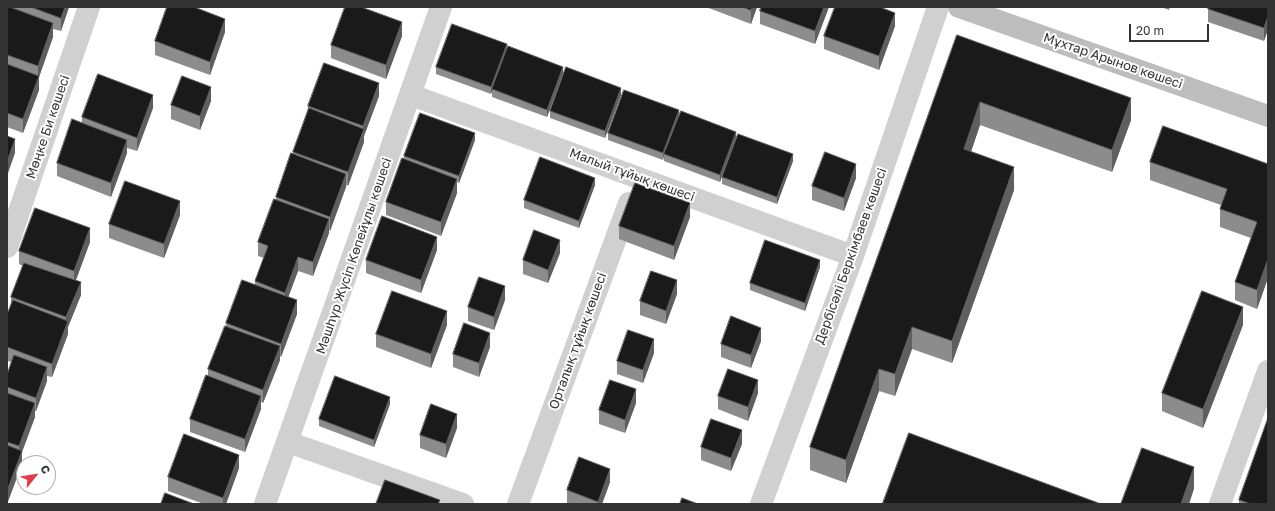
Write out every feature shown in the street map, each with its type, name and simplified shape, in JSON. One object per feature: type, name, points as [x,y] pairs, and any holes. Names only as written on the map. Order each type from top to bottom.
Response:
[{"type":"main road","name":"Мұхтар Арынов көшесі","points":[[959,7],[1268,116]]},
{"type":"street","name":"Мөңке Би көшесі","points":[[7,247],[89,7]]},
{"type":"street","name":"Мәшһүр Жүсіп Көпейұлы көшесі","points":[[265,504],[441,7]]},
{"type":"street","name":"Дербісәлі Беркімбаев көшесі","points":[[761,504],[853,256],[938,7]]},
{"type":"street","name":"Малый тұйық көшесі","points":[[411,94],[853,256]]},
{"type":"street","name":"Орталық тұйық көшесі","points":[[518,504],[638,178]]},
{"type":"street","points":[[1220,504],[1268,371]]},
{"type":"street","points":[[288,442],[463,504]]},
{"type":"building","points":[[7,7],[53,23],[38,66],[7,55]]},
{"type":"building","points":[[31,7],[65,7],[61,18]]},
{"type":"building","points":[[167,7],[194,7],[225,19],[210,62],[155,41]]},
{"type":"building","points":[[345,7],[361,7],[402,22],[386,65],[331,45]]},
{"type":"building","points":[[743,7],[752,7],[751,10]]},
{"type":"building","points":[[761,7],[824,7],[815,31],[760,11]]},
{"type":"building","points":[[835,7],[880,7],[895,13],[879,56],[824,36]]},
{"type":"building","points":[[1209,7],[1268,7],[1268,16],[1264,28],[1208,9]]},
{"type":"building","points":[[452,24],[507,44],[491,87],[436,67]]},
{"type":"building","points":[[957,35],[1131,98],[1112,150],[980,102],[964,149],[1014,167],[952,341],[912,327],[895,374],[879,369],[846,460],[810,447]]},
{"type":"building","points":[[508,46],[563,67],[547,110],[492,89]]},
{"type":"building","points":[[324,63],[379,83],[363,126],[308,106]]},
{"type":"building","points":[[7,64],[39,76],[23,119],[7,113]]},
{"type":"building","points":[[566,67],[621,88],[605,131],[550,111]]},
{"type":"building","points":[[98,74],[153,95],[137,138],[82,117]]},
{"type":"building","points":[[182,76],[211,87],[200,116],[171,105]]},
{"type":"building","points":[[624,90],[679,110],[663,153],[608,133]]},
{"type":"building","points":[[309,108],[364,129],[348,172],[293,152]]},
{"type":"building","points":[[681,111],[736,132],[720,175],[664,154]]},
{"type":"building","points":[[420,113],[475,133],[459,176],[404,156]]},
{"type":"building","points":[[72,119],[127,140],[111,183],[57,163]]},
{"type":"building","points":[[1163,126],[1268,164],[1268,259],[1257,290],[1235,282],[1257,222],[1220,209],[1227,189],[1150,162]]},
{"type":"building","points":[[738,134],[793,154],[777,197],[722,177]]},
{"type":"building","points":[[7,136],[15,139],[7,162]]},
{"type":"building","points":[[825,152],[856,164],[844,198],[812,186]]},
{"type":"building","points":[[291,153],[346,174],[330,217],[276,197]]},
{"type":"building","points":[[540,157],[595,178],[579,221],[524,200]]},
{"type":"building","points":[[402,158],[457,179],[441,222],[386,202]]},
{"type":"building","points":[[125,181],[180,201],[164,244],[109,224]]},
{"type":"building","points":[[635,183],[690,203],[674,246],[619,226]]},
{"type":"building","points":[[274,199],[329,219],[313,262],[298,257],[285,293],[255,281],[268,246],[258,242]]},
{"type":"building","points":[[35,208],[90,228],[74,271],[19,251]]},
{"type":"building","points":[[382,216],[437,237],[421,280],[366,260]]},
{"type":"building","points":[[534,230],[560,240],[548,270],[523,260]]},
{"type":"building","points":[[765,240],[820,260],[805,303],[750,283]]},
{"type":"building","points":[[24,263],[81,282],[66,317],[11,297]]},
{"type":"building","points":[[651,271],[677,280],[666,311],[640,301]]},
{"type":"building","points":[[479,277],[505,286],[494,317],[468,307]]},
{"type":"building","points":[[242,280],[297,300],[281,344],[226,323]]},
{"type":"building","points":[[392,291],[447,311],[431,354],[376,334]]},
{"type":"building","points":[[1202,291],[1243,307],[1203,409],[1162,393]]},
{"type":"building","points":[[13,300],[68,321],[52,364],[7,347],[7,315]]},
{"type":"building","points":[[731,316],[761,328],[751,355],[721,344]]},
{"type":"building","points":[[464,323],[490,333],[479,363],[453,354]]},
{"type":"building","points":[[225,326],[280,346],[263,390],[208,369]]},
{"type":"building","points":[[628,330],[654,339],[643,370],[617,361]]},
{"type":"building","points":[[14,355],[47,367],[36,398],[7,387],[7,375]]},
{"type":"building","points":[[728,369],[758,380],[748,407],[718,396]]},
{"type":"building","points":[[206,375],[261,396],[245,439],[190,419]]},
{"type":"building","points":[[335,376],[390,397],[374,440],[319,419]]},
{"type":"building","points":[[610,380],[636,389],[625,420],[599,410]]},
{"type":"building","points":[[7,393],[35,403],[19,446],[7,442]]},
{"type":"building","points":[[431,404],[457,414],[446,444],[420,435]]},
{"type":"building","points":[[1268,418],[1268,504],[1251,504],[1239,500]]},
{"type":"building","points":[[711,419],[742,430],[731,458],[701,447]]},
{"type":"building","points":[[909,433],[1101,504],[883,503]]},
{"type":"building","points":[[184,434],[239,455],[223,498],[168,477]]},
{"type":"building","points":[[7,445],[22,451],[20,455],[16,455],[16,467],[7,491]]},
{"type":"building","points":[[1142,448],[1194,467],[1181,504],[1121,504]]},
{"type":"building","points":[[579,457],[610,469],[598,502],[567,490]]},
{"type":"building","points":[[385,480],[440,500],[438,504],[376,504]]},
{"type":"building","points":[[165,493],[194,504],[161,504]]},
{"type":"building","points":[[682,498],[698,504],[680,504]]}]
